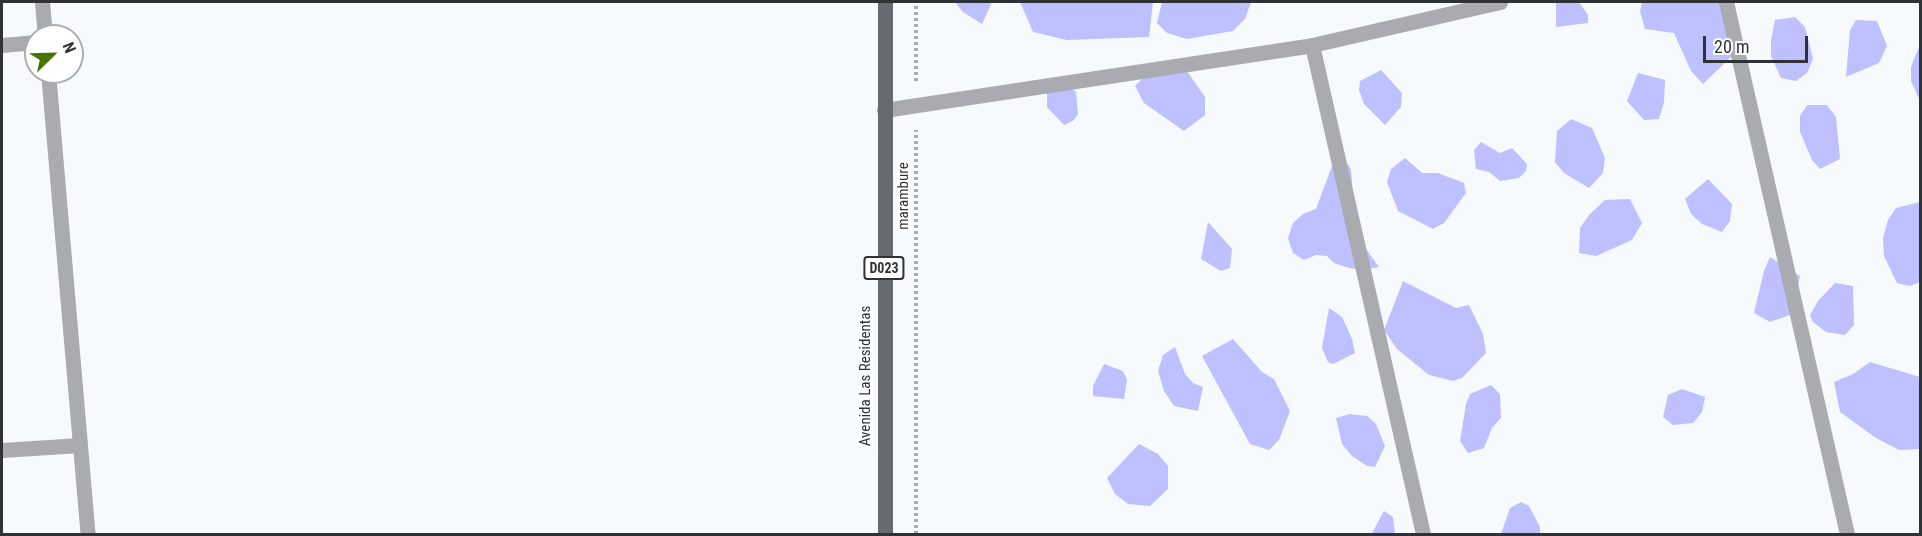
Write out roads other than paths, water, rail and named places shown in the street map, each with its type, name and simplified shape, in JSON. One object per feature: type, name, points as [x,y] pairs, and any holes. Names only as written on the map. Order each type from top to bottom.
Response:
[{"type":"main road","name":"Avenida Las Residentas","points":[[885,2],[885,534]]},
{"type":"street","points":[[42,2],[44,24]]},
{"type":"street","points":[[884,110],[1312,45],[1500,2]]},
{"type":"street","points":[[1726,2],[1847,534]]},
{"type":"street","points":[[2,45],[24,43]]},
{"type":"street","points":[[1312,45],[1424,534]]},
{"type":"street","points":[[49,84],[88,534]]},
{"type":"street","points":[[2,450],[80,445]]}]
